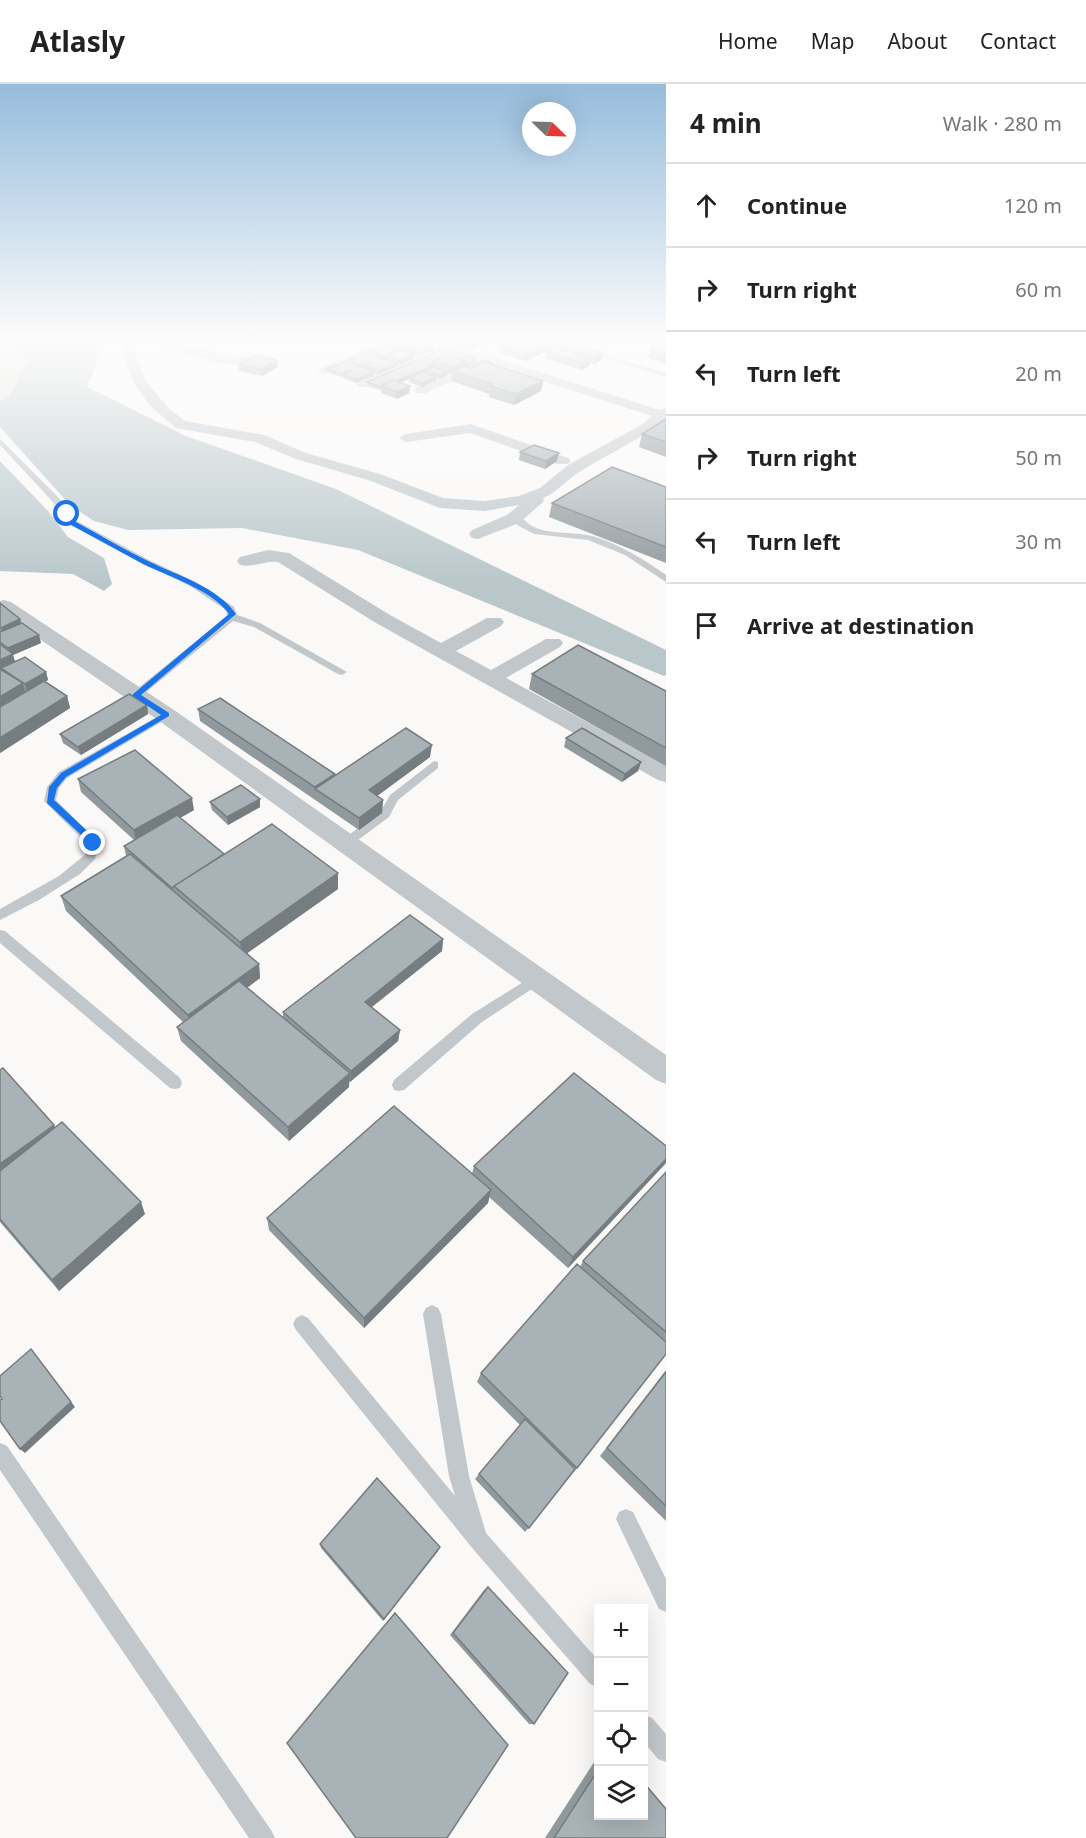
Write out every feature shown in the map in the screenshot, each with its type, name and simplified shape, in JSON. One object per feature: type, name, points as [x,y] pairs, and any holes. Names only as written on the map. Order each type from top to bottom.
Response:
[{"type":"street","points":[[175,422],[181,425],[259,438],[301,456],[374,477],[446,505],[473,507],[506,504],[546,491]]},
{"type":"street","points":[[478,534],[504,524],[517,516],[578,466],[657,422]]},
{"type":"street","points":[[406,438],[471,428],[578,466]]},
{"type":"street","points":[[246,561],[268,555],[284,557],[383,619],[666,775]]},
{"type":"street","points":[[2,605],[166,715],[666,1071]]},
{"type":"street","points":[[441,651],[494,622]]},
{"type":"street","points":[[492,678],[553,643]]},
{"type":"lane","points":[[0,441],[74,524],[194,585],[231,609],[232,617]]},
{"type":"lane","points":[[517,516],[520,523],[534,531],[590,538],[620,549],[642,561],[666,579]]},
{"type":"lane","points":[[232,617],[257,625],[342,672]]},
{"type":"lane","points":[[136,695],[232,617]]},
{"type":"lane","points":[[0,915],[48,889],[87,862],[92,855],[93,843],[50,801],[53,787],[63,775],[166,715]]},
{"type":"lane","points":[[346,843],[385,814],[394,798],[434,765]]},
{"type":"lane","points":[[0,935],[175,1083]]},
{"type":"lane","points":[[399,1085],[477,1018],[536,979]]},
{"type":"lane","points":[[432,1314],[459,1476],[480,1542]]},
{"type":"lane","points":[[302,1324],[480,1542],[594,1671]]},
{"type":"lane","points":[[0,1453],[263,1838]]},
{"type":"lane","points":[[626,1519],[666,1602]]},
{"type":"lane","points":[[648,1731],[666,1751]]},
{"type":"shaded area","points":[[0,422],[157,422],[186,436],[336,489],[666,650],[666,675],[358,550],[242,528],[128,530],[94,521],[70,505],[0,427]]},
{"type":"shaded area","points":[[0,461],[47,510],[68,537],[104,558],[112,584],[104,591],[73,574],[0,571]]},
{"type":"building","points":[[661,422],[666,422],[666,442],[642,434]]},
{"type":"building","points":[[534,445],[559,453],[546,461],[520,452]]},
{"type":"building","points":[[612,467],[666,487],[666,547],[552,503]]},
{"type":"building","points":[[0,603],[20,619],[1,628]]},
{"type":"building","points":[[22,623],[39,635],[8,648],[0,642],[0,632]]},
{"type":"building","points":[[0,644],[13,654],[0,660]]},
{"type":"building","points":[[578,645],[666,691],[666,748],[532,674]]},
{"type":"building","points":[[25,657],[46,672],[25,684],[1,668]]},
{"type":"building","points":[[0,669],[23,683],[0,697]]},
{"type":"building","points":[[44,681],[67,696],[0,738],[0,707]]},
{"type":"building","points":[[129,694],[147,705],[78,747],[60,734]]},
{"type":"building","points":[[220,698],[335,774],[315,787],[198,709]]},
{"type":"building","points":[[406,728],[432,745],[369,790],[383,800],[359,818],[315,789]]},
{"type":"building","points":[[582,728],[641,762],[625,774],[566,738]]},
{"type":"building","points":[[135,750],[192,798],[134,830],[78,779]]},
{"type":"building","points":[[241,785],[260,799],[227,817],[210,802]]},
{"type":"building","points":[[177,815],[224,854],[172,888],[124,846]]},
{"type":"building","points":[[272,824],[338,873],[240,942],[174,886]]},
{"type":"building","points":[[130,854],[259,964],[188,1015],[61,896]]},
{"type":"building","points":[[410,915],[443,939],[365,1002],[400,1030],[351,1071],[283,1012]]},
{"type":"building","points":[[239,981],[350,1073],[288,1127],[177,1027]]},
{"type":"building","points":[[3,1068],[54,1125],[0,1164],[0,1070]]},
{"type":"building","points":[[574,1073],[666,1146],[666,1159],[573,1257],[474,1166]]},
{"type":"building","points":[[394,1106],[491,1190],[364,1318],[267,1218]]},
{"type":"building","points":[[62,1122],[141,1202],[52,1280],[0,1219],[0,1171]]},
{"type":"building","points":[[666,1172],[666,1332],[583,1261]]},
{"type":"building","points":[[577,1264],[666,1342],[666,1354],[577,1468],[481,1373]]},
{"type":"building","points":[[31,1349],[71,1402],[20,1449],[0,1421],[0,1400],[2,1399],[0,1376]]},
{"type":"building","points":[[666,1372],[666,1506],[607,1448]]},
{"type":"building","points":[[525,1419],[575,1469],[529,1528],[479,1474]]},
{"type":"building","points":[[377,1478],[440,1547],[384,1619],[320,1544]]},
{"type":"building","points":[[488,1587],[568,1673],[534,1724],[453,1633]]},
{"type":"building","points":[[395,1613],[508,1745],[447,1838],[356,1838],[287,1743]]},
{"type":"building","points":[[594,1776],[594,1820],[648,1820],[648,1788],[666,1809],[666,1838],[554,1838]]},
{"type":"route","points":[[67,514],[74,524],[194,585],[226,605],[233,614],[136,695],[166,715],[63,775],[53,787],[50,801],[93,843]]}]
